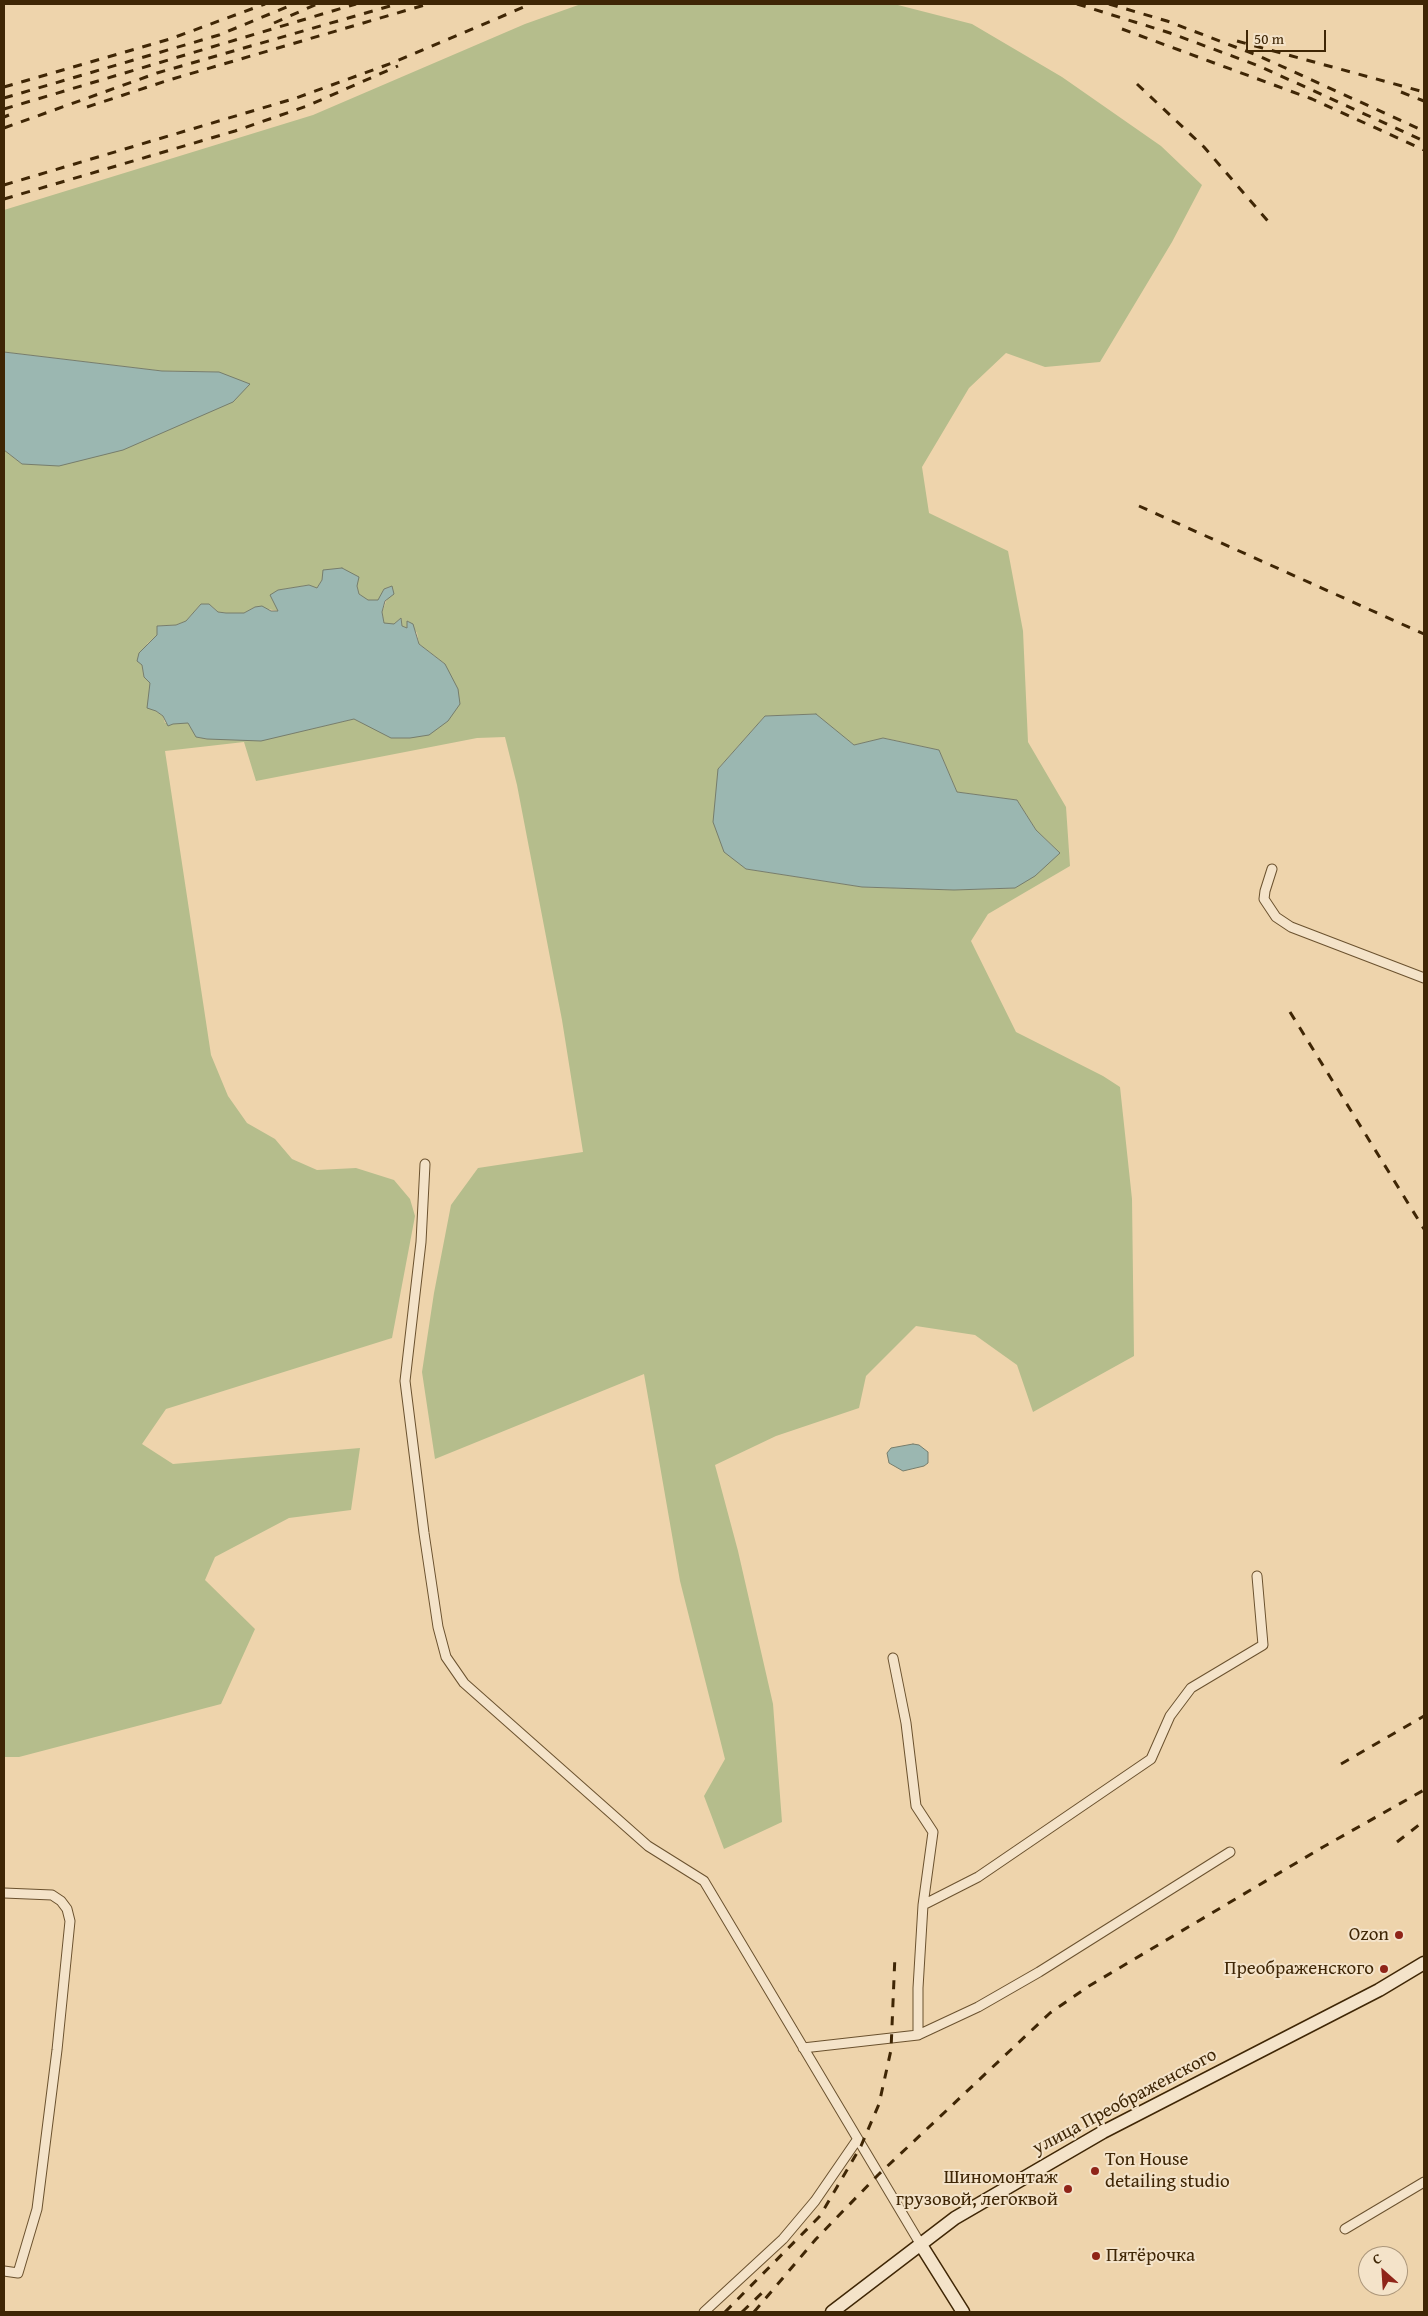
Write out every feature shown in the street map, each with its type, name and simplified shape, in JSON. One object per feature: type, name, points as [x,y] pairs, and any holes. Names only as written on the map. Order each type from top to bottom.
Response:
[{"type":"street","points":[[1272,869],[1264,899],[1276,917],[1291,926],[1424,978]]},
{"type":"street","points":[[424,1164],[421,1242],[405,1381],[438,1627],[446,1656],[464,1683],[648,1846],[704,1881],[857,2140],[964,2312]]},
{"type":"street","points":[[923,1905],[978,1877],[1151,1759],[1170,1716],[1190,1688],[1263,1645],[1256,1576]]},
{"type":"street","points":[[893,1658],[906,1723],[916,1806],[933,1832],[923,1905],[918,1988],[918,2035]]},
{"type":"street","points":[[802,2048],[918,2035],[978,2007],[1039,1972],[1230,1852]]},
{"type":"street","points":[[4,1893],[52,1895],[67,1908],[70,1921],[57,2050],[37,2209],[18,2273],[4,2271]]},
{"type":"street","name":"улица Преображенского","points":[[832,2312],[954,2218],[1103,2132],[1367,1996],[1424,1963]]},
{"type":"street","points":[[704,2312],[783,2239],[815,2201],[857,2140]]},
{"type":"street","points":[[1345,2229],[1424,2182]]},
{"type":"green space","points":[[581,4],[894,4],[972,24],[1062,77],[1161,146],[1202,185],[1172,242],[1100,362],[1045,367],[1006,353],[969,388],[922,467],[929,513],[1008,551],[1023,631],[1028,742],[1066,807],[1070,866],[988,914],[971,941],[1016,1032],[1103,1076],[1120,1087],[1132,1199],[1134,1356],[1033,1412],[1017,1365],[975,1335],[916,1326],[866,1376],[859,1408],[776,1436],[715,1465],[738,1551],[773,1704],[782,1822],[724,1849],[704,1796],[725,1759],[680,1581],[644,1374],[435,1459],[422,1372],[434,1293],[451,1205],[478,1168],[583,1152],[562,1020],[517,785],[505,737],[477,738],[256,781],[244,742],[165,751],[211,1055],[228,1096],[247,1123],[275,1139],[292,1159],[317,1170],[356,1168],[394,1180],[410,1199],[415,1216],[392,1338],[166,1409],[142,1444],[173,1464],[360,1448],[351,1510],[289,1518],[215,1557],[205,1580],[255,1629],[221,1704],[19,1757],[4,1757],[4,450],[22,464],[219,372],[162,371],[4,352],[4,210],[313,115],[525,24]],"holes":[[[322,580],[357,586],[359,594],[368,601],[379,600],[384,589],[392,586],[382,612],[384,624],[394,624],[401,618],[402,626],[407,628],[408,621],[417,633],[419,644],[445,664],[371,726],[354,719],[289,734],[207,739],[196,736],[188,723],[165,723],[163,716],[156,711],[149,698],[150,683],[144,677],[142,665],[147,644],[157,635],[157,626],[176,625],[186,621],[201,604],[209,604],[218,612],[226,613],[244,613],[255,607],[279,611],[278,590],[308,585],[317,588]],[[815,714],[854,745],[884,738],[939,750],[957,792],[1017,800],[1036,830],[1060,853],[1015,888],[954,890],[862,887],[746,869],[718,769],[765,716]]]},
{"type":"water","points":[[4,352],[162,371],[219,372],[250,384],[233,402],[123,450],[59,466],[22,464],[4,450]]},
{"type":"water","points":[[342,568],[359,577],[357,586],[359,594],[368,600],[378,600],[384,589],[392,586],[394,594],[385,601],[382,612],[384,623],[394,624],[401,618],[402,626],[407,628],[407,621],[413,624],[419,644],[445,664],[458,689],[460,704],[448,721],[429,735],[391,738],[354,719],[261,741],[207,739],[196,737],[188,723],[168,726],[163,716],[147,708],[150,683],[144,677],[142,665],[137,661],[139,653],[157,635],[157,626],[176,625],[186,621],[201,604],[209,604],[218,612],[226,613],[244,613],[255,607],[262,606],[271,611],[278,611],[270,595],[278,590],[309,585],[317,588],[322,580],[323,570]]},
{"type":"water","points":[[816,714],[854,745],[883,738],[939,750],[957,792],[1017,800],[1036,830],[1060,853],[1035,876],[1015,888],[954,890],[862,887],[746,869],[724,852],[713,822],[718,769],[765,716]]},
{"type":"water","points":[[913,1444],[919,1445],[928,1452],[928,1463],[924,1466],[903,1471],[889,1463],[887,1453],[891,1448]]},
{"type":"railway","points":[[4,87],[170,39],[265,4]]},
{"type":"railway","points":[[4,98],[219,35],[294,4]]},
{"type":"railway","points":[[274,23],[317,4]]},
{"type":"railway","points":[[4,109],[356,4]]},
{"type":"railway","points":[[4,128],[157,73],[397,4]]},
{"type":"railway","points":[[87,107],[169,80],[428,4]]},
{"type":"railway","points":[[4,185],[296,98],[392,63],[531,4]]},
{"type":"railway","points":[[1077,4],[1170,33],[1259,66],[1424,141]]},
{"type":"railway","points":[[1109,4],[1167,21],[1259,56],[1424,131]]},
{"type":"railway","points":[[1122,29],[1312,99],[1424,150]]},
{"type":"railway","points":[[1237,41],[1424,92]]},
{"type":"railway","points":[[4,199],[235,131],[307,106],[398,66]]},
{"type":"railway","points":[[1137,84],[1204,147],[1273,227]]},
{"type":"railway","points":[[1401,92],[1424,101]]},
{"type":"railway","points":[[4,117],[9,115]]},
{"type":"railway","points":[[1139,506],[1424,634]]},
{"type":"railway","points":[[1290,1012],[1424,1229]]},
{"type":"railway","points":[[1341,1764],[1424,1716]]},
{"type":"railway","points":[[754,2312],[816,2239],[878,2175],[1050,2013],[1089,1986],[1323,1847],[1424,1790]]},
{"type":"railway","points":[[1397,1842],[1424,1821]]},
{"type":"railway","points":[[725,2312],[820,2216],[861,2146],[879,2104],[891,2050],[895,1955]]},
{"type":"railway","points":[[742,2312],[765,2290]]},
{"type":"place","name":"Ozon","points":[[1399,1935]]},
{"type":"place","name":"Преображенского","points":[[1384,1969]]},
{"type":"place","name":"Ton House detailing studio","points":[[1095,2171]]},
{"type":"place","name":"Шиномонтаж грузовой, легоквой","points":[[1068,2189]]},
{"type":"place","name":"Пятёрочка","points":[[1096,2256]]}]
